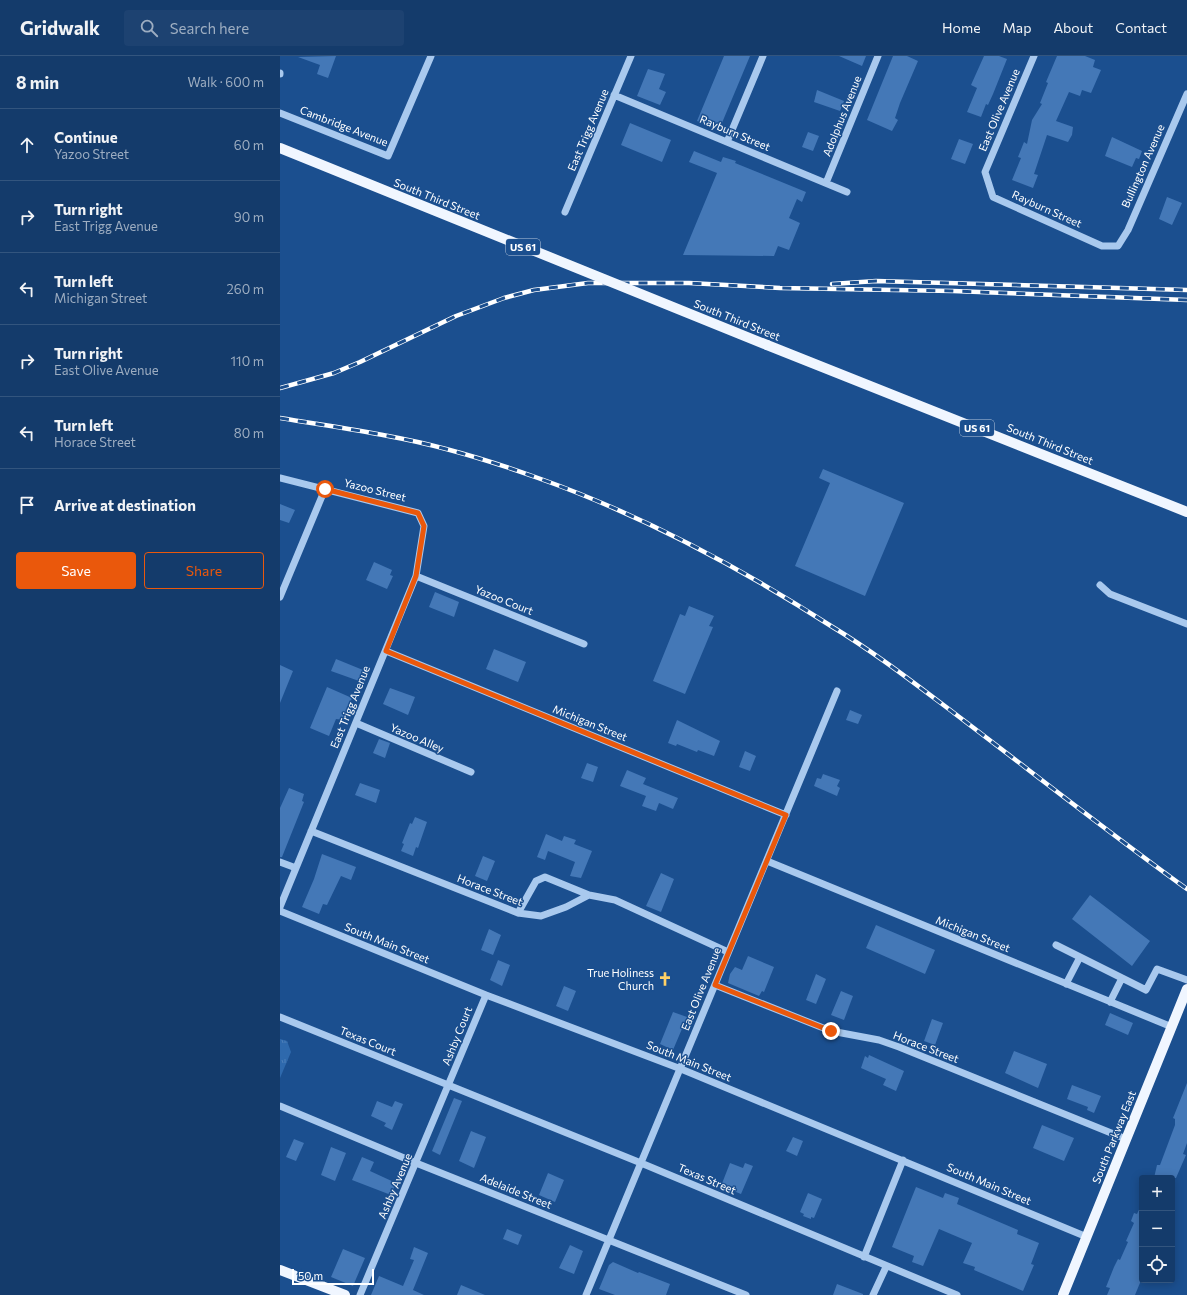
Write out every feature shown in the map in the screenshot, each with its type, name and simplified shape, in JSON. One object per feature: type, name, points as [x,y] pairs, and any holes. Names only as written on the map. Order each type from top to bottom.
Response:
[{"type":"main road","name":"South Third Street","points":[[280,148],[767,345],[1187,512]]},
{"type":"main road","name":"South Parkway East","points":[[1063,1295],[1187,989]]},
{"type":"main road","points":[[280,1270],[345,1295]]},
{"type":"street","name":"Cambridge Avenue","points":[[280,114],[388,156],[431,56]]},
{"type":"street","name":"East Trigg Avenue","points":[[565,212],[630,56]]},
{"type":"street","points":[[727,142],[763,56]]},
{"type":"street","name":"Adolphus Avenue","points":[[826,183],[878,56]]},
{"type":"street","name":"East Olive Avenue","points":[[985,172],[1034,56]]},
{"type":"street","name":"Bullington Avenue","points":[[1118,246],[1128,230],[1187,94]]},
{"type":"street","name":"Rayburn Street","points":[[614,95],[847,192]]},
{"type":"street","name":"Rayburn Street","points":[[985,172],[993,197],[1102,246],[1118,246]]},
{"type":"street","name":"Yazoo Street","points":[[280,478],[418,513]]},
{"type":"street","points":[[280,597],[325,489]]},
{"type":"street","name":"East Trigg Avenue","points":[[280,907],[416,576],[424,526],[418,513]]},
{"type":"street","name":"Yazoo Court","points":[[416,576],[584,644]]},
{"type":"street","points":[[1100,585],[1110,594],[1187,624]]},
{"type":"street","name":"Michigan Street","points":[[386,651],[786,815]]},
{"type":"street","name":"East Olive Avenue","points":[[586,1295],[837,692]]},
{"type":"street","name":"Yazoo Alley","points":[[356,723],[471,772]]},
{"type":"street","name":"Horace Street","points":[[311,831],[518,913],[541,916],[566,907],[589,895]]},
{"type":"street","name":"Michigan Street","points":[[766,861],[1172,1027]]},
{"type":"street","points":[[280,862],[296,868]]},
{"type":"street","points":[[518,913],[536,881],[545,877],[589,895],[615,900],[728,952]]},
{"type":"street","name":"South Main Street","points":[[280,911],[486,996],[681,1069],[1087,1237]]},
{"type":"street","points":[[1056,945],[1146,990],[1158,969],[1187,980]]},
{"type":"street","points":[[1066,984],[1080,956]]},
{"type":"street","points":[[1110,1002],[1122,978]]},
{"type":"street","name":"Horace Street","points":[[715,985],[831,1031],[879,1040],[899,1047],[1126,1139]]},
{"type":"street","name":"Ashby Court","points":[[448,1085],[486,996]]},
{"type":"street","name":"Texas Court","points":[[280,1017],[448,1085]]},
{"type":"street","name":"Texas Street","points":[[448,1085],[641,1163],[886,1267],[957,1295]]},
{"type":"street","name":"Ashby Avenue","points":[[360,1295],[448,1085]]},
{"type":"street","name":"Adelaide Street","points":[[280,1106],[416,1164],[746,1295]]},
{"type":"street","points":[[864,1257],[903,1160]]},
{"type":"street","points":[[873,1295],[886,1267]]},
{"type":"green space","points":[[280,1039],[287,1041],[291,1052],[280,1078]]},
{"type":"building","points":[[336,56],[328,78],[317,74],[320,65],[298,57]]},
{"type":"building","points":[[724,56],[750,56],[719,130],[697,121]]},
{"type":"building","points":[[839,56],[866,56],[862,66]]},
{"type":"building","points":[[893,56],[907,56],[918,61],[900,103],[895,118],[898,120],[892,131],[867,120]]},
{"type":"building","points":[[984,56],[999,56],[1007,59],[993,94],[988,105],[986,104],[981,117],[967,112],[977,88],[971,85]]},
{"type":"building","points":[[1057,56],[1085,56],[1095,60],[1093,67],[1101,70],[1091,93],[1082,90],[1080,96],[1069,92],[1056,121],[1073,127],[1072,135],[1068,142],[1047,135],[1034,174],[1038,175],[1033,188],[1012,180],[1021,158],[1018,157],[1024,142],[1027,144],[1032,120],[1042,104],[1040,103],[1048,83],[1046,82]]},
{"type":"building","points":[[648,69],[665,74],[659,89],[666,92],[660,105],[637,96]]},
{"type":"building","points":[[817,90],[844,101],[840,111],[814,102]]},
{"type":"building","points":[[630,123],[671,140],[662,162],[621,145]]},
{"type":"building","points":[[808,132],[819,136],[813,151],[802,147]]},
{"type":"building","points":[[1112,137],[1142,151],[1139,159],[1136,158],[1132,167],[1105,156]]},
{"type":"building","points":[[959,139],[973,144],[965,164],[951,159]]},
{"type":"building","points":[[694,151],[721,162],[723,157],[736,161],[735,163],[806,192],[802,202],[797,199],[789,218],[800,223],[789,250],[778,246],[774,256],[683,255],[717,173],[689,162]]},
{"type":"building","points":[[1167,197],[1182,203],[1172,225],[1159,219]]},
{"type":"building","points":[[823,469],[904,503],[865,596],[795,566],[830,483],[819,478]]},
{"type":"building","points":[[280,504],[295,510],[289,523],[280,520]]},
{"type":"building","points":[[374,562],[392,570],[390,575],[393,576],[387,589],[366,580]]},
{"type":"building","points":[[435,592],[459,602],[454,617],[429,607]]},
{"type":"building","points":[[689,606],[714,616],[709,626],[713,627],[685,694],[653,681],[680,614],[685,616]]},
{"type":"building","points":[[494,649],[526,662],[518,682],[486,669]]},
{"type":"building","points":[[336,659],[363,670],[359,681],[331,671]]},
{"type":"building","points":[[280,665],[293,671],[280,703]]},
{"type":"building","points":[[327,687],[352,698],[344,720],[336,719],[329,736],[310,728]]},
{"type":"building","points":[[390,688],[415,697],[408,715],[383,704]]},
{"type":"building","points":[[850,710],[862,715],[858,724],[846,720]]},
{"type":"building","points":[[677,720],[720,741],[714,756],[698,750],[697,752],[677,744],[676,746],[668,743]]},
{"type":"building","points":[[379,739],[390,743],[385,758],[373,753]]},
{"type":"building","points":[[745,751],[756,756],[750,771],[739,767]]},
{"type":"building","points":[[587,763],[598,767],[593,782],[581,778]]},
{"type":"building","points":[[627,770],[646,778],[643,784],[678,798],[673,809],[659,803],[656,811],[642,806],[646,796],[620,786]]},
{"type":"building","points":[[823,774],[840,780],[837,786],[840,788],[837,796],[814,786],[817,778],[821,779]]},
{"type":"building","points":[[360,783],[380,790],[376,803],[355,795]]},
{"type":"building","points":[[289,788],[304,794],[302,801],[304,802],[282,857],[280,857],[280,808]]},
{"type":"building","points":[[415,817],[427,822],[418,848],[416,847],[413,856],[401,851],[404,844],[402,843],[410,823],[412,824]]},
{"type":"building","points":[[546,834],[562,841],[564,836],[576,840],[574,844],[592,851],[581,878],[570,876],[575,862],[548,851],[545,860],[537,857]]},
{"type":"building","points":[[322,854],[356,867],[351,880],[341,876],[327,905],[323,904],[319,914],[302,907],[314,879]]},
{"type":"building","points":[[483,856],[495,861],[487,881],[475,876]]},
{"type":"building","points":[[661,873],[674,879],[661,912],[646,906]]},
{"type":"building","points":[[1090,895],[1150,941],[1132,966],[1072,919]]},
{"type":"building","points":[[876,925],[935,950],[925,974],[866,948]]},
{"type":"building","points":[[489,929],[501,935],[493,955],[481,950]]},
{"type":"building","points":[[748,956],[774,967],[764,992],[762,991],[759,996],[728,983],[730,974],[735,967],[742,970]]},
{"type":"building","points":[[498,960],[510,965],[502,986],[490,980]]},
{"type":"building","points":[[816,974],[826,979],[816,1004],[806,1000]]},
{"type":"building","points":[[564,986],[576,991],[568,1011],[556,1006]]},
{"type":"building","points":[[841,991],[853,996],[844,1020],[831,1015]]},
{"type":"building","points":[[673,1012],[687,1017],[673,1050],[660,1044]]},
{"type":"building","points":[[1110,1013],[1133,1023],[1128,1035],[1105,1025]]},
{"type":"building","points":[[932,1019],[943,1023],[935,1045],[924,1041]]},
{"type":"building","points":[[1014,1051],[1047,1064],[1038,1088],[1005,1073]]},
{"type":"building","points":[[869,1055],[904,1071],[896,1091],[883,1085],[886,1079],[861,1068],[865,1056],[868,1058]]},
{"type":"building","points":[[1187,1083],[1187,1143],[1183,1154],[1186,1155],[1176,1178],[1175,1175],[1155,1175],[1157,1165],[1160,1165],[1175,1125],[1175,1119],[1173,1118]]},
{"type":"building","points":[[1072,1085],[1101,1096],[1094,1113],[1087,1110],[1088,1107],[1067,1099]]},
{"type":"building","points":[[454,1098],[462,1101],[440,1155],[432,1151]]},
{"type":"building","points":[[377,1101],[392,1107],[395,1101],[403,1104],[392,1130],[384,1126],[386,1123],[371,1116]]},
{"type":"building","points":[[1042,1125],[1074,1138],[1064,1161],[1033,1148]]},
{"type":"building","points":[[471,1131],[486,1137],[474,1168],[459,1161]]},
{"type":"building","points":[[793,1137],[803,1141],[797,1156],[786,1151]]},
{"type":"building","points":[[294,1139],[304,1143],[296,1161],[286,1157]]},
{"type":"building","points":[[331,1147],[346,1153],[335,1181],[321,1175]]},
{"type":"building","points":[[362,1157],[374,1162],[370,1171],[396,1183],[391,1195],[352,1180]]},
{"type":"building","points":[[730,1163],[743,1168],[745,1163],[753,1166],[741,1194],[721,1186]]},
{"type":"building","points":[[548,1173],[564,1180],[555,1202],[539,1195]]},
{"type":"building","points":[[916,1187],[943,1198],[945,1193],[959,1198],[957,1204],[1018,1230],[1017,1234],[1039,1243],[1031,1264],[1034,1265],[1023,1291],[974,1270],[975,1267],[963,1263],[972,1243],[939,1229],[923,1266],[912,1262],[914,1256],[892,1247]]},
{"type":"building","points":[[808,1193],[822,1199],[814,1218],[811,1217],[811,1219],[803,1216],[804,1214],[800,1212]]},
{"type":"building","points":[[1139,1210],[1140,1283],[1135,1295],[1107,1295],[1110,1288],[1106,1287],[1114,1267],[1118,1259],[1120,1260],[1128,1242],[1126,1241],[1134,1223],[1131,1221],[1134,1213],[1137,1214]]},
{"type":"building","points":[[507,1229],[522,1235],[518,1245],[503,1239]]},
{"type":"building","points":[[570,1245],[583,1251],[574,1274],[559,1268]]},
{"type":"building","points":[[414,1247],[428,1253],[413,1290],[424,1295],[371,1295],[379,1276],[403,1286],[414,1260],[410,1259]]},
{"type":"building","points":[[343,1249],[365,1258],[353,1286],[331,1277]]},
{"type":"building","points":[[613,1262],[638,1273],[639,1272],[670,1284],[666,1295],[615,1295],[599,1289],[609,1265]]},
{"type":"building","points":[[837,1284],[863,1294],[863,1295],[833,1295]]},
{"type":"building","points":[[461,1285],[485,1295],[457,1295]]},
{"type":"railway","points":[[832,284],[876,281],[1187,290]]},
{"type":"railway","points":[[280,388],[334,373],[456,316],[504,298],[534,290],[588,283],[689,283],[780,288],[953,291],[1187,300]]},
{"type":"railway","points":[[280,418],[407,440],[483,460],[520,472],[615,508],[689,544],[761,583],[878,657],[924,690],[1099,824],[1187,889]]},
{"type":"place","name":"True Holiness Church","points":[[665,979]]},
{"type":"route","points":[[325,489],[418,513],[424,526],[416,576],[386,651],[786,815],[715,985],[831,1031]]}]
